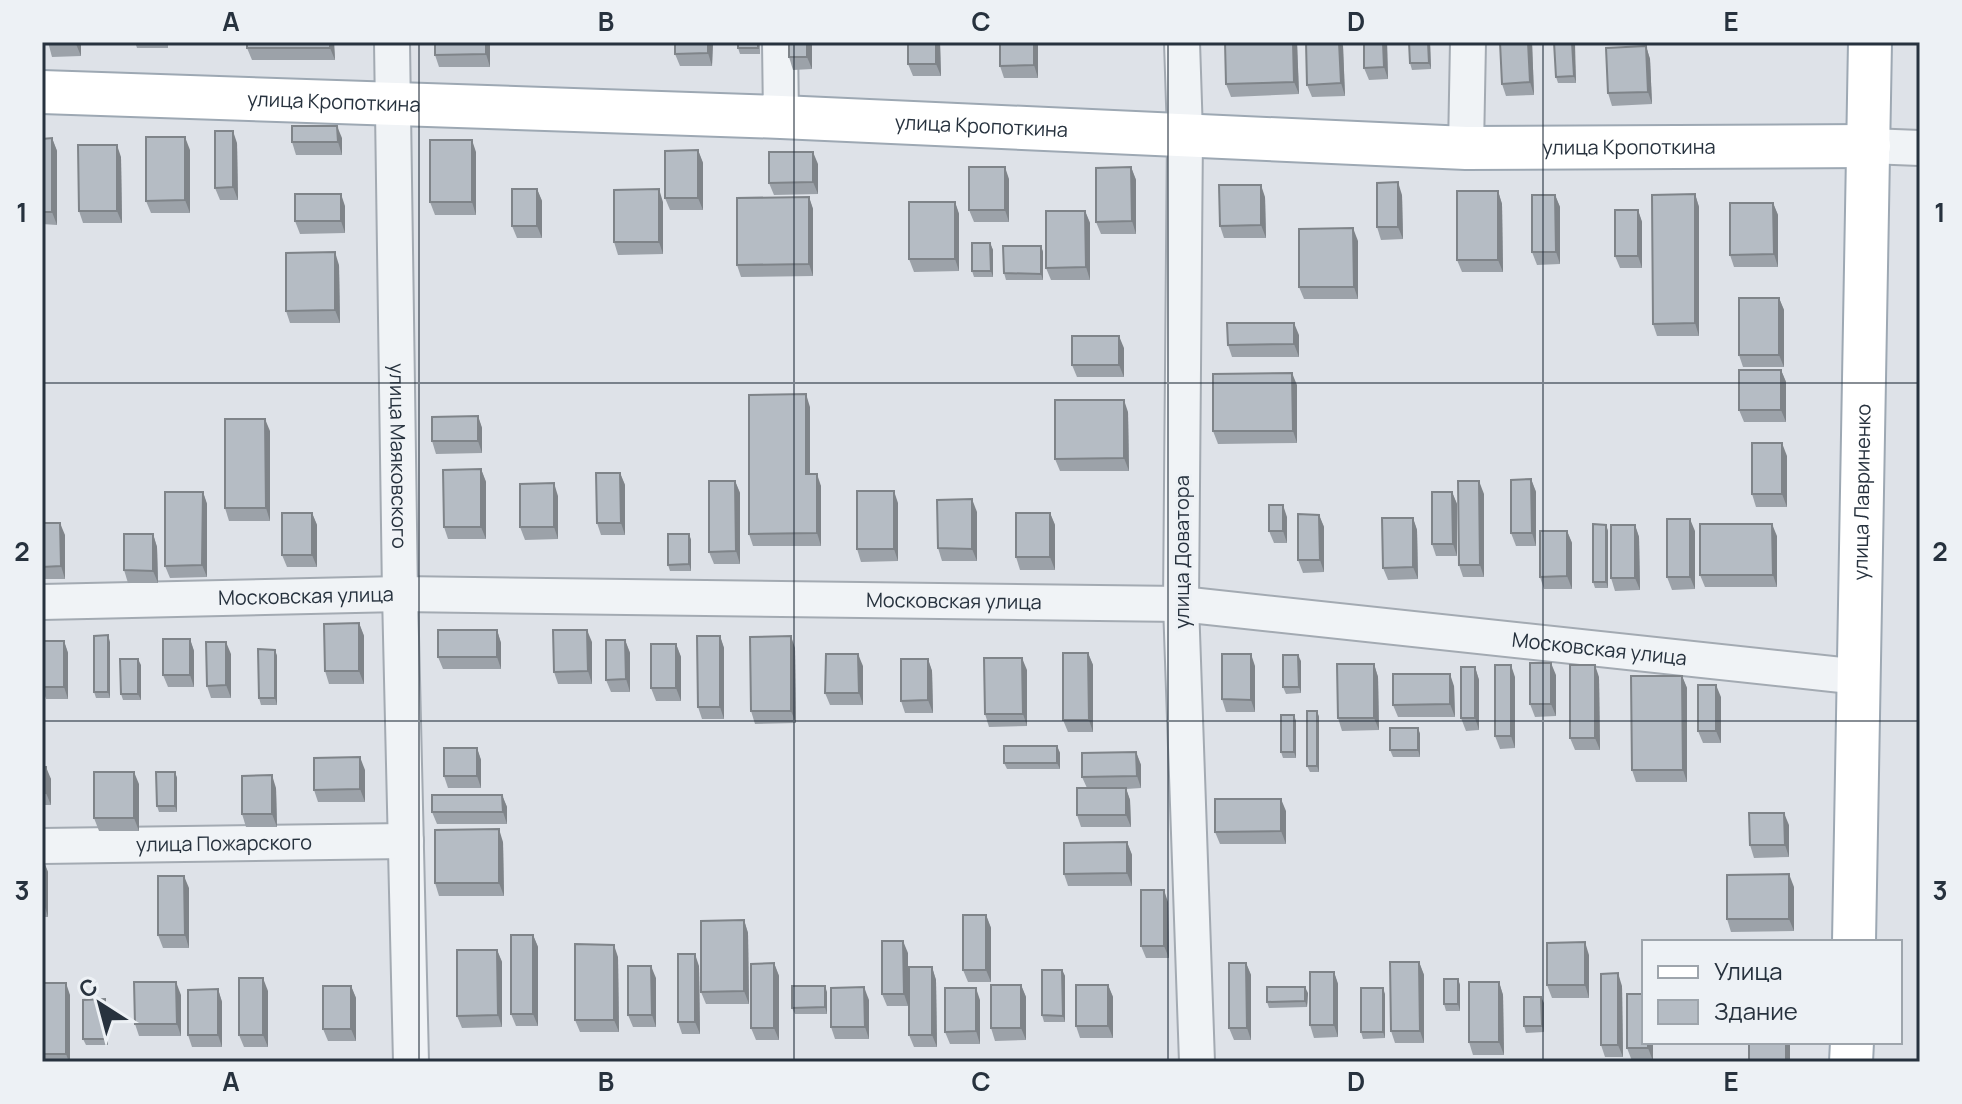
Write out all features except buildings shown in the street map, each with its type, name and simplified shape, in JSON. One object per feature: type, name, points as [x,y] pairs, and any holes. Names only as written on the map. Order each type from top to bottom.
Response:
[{"type":"main road","name":"улица Лавриненко","points":[[1854,940],[1870,42]]},
{"type":"main road","name":"улица Кропоткина","points":[[42,92],[781,117],[1466,148],[1869,146]]},
{"type":"street","name":"улица Маяковского","points":[[392,42],[411,1062]]},
{"type":"street","points":[[780,42],[781,117]]},
{"type":"street","name":"улица Доватора","points":[[1182,42],[1185,134],[1181,604],[1197,1062]]},
{"type":"street","points":[[1466,148],[1468,42]]},
{"type":"street","name":"улица Кропоткина","points":[[1869,146],[1920,148]]},
{"type":"street","name":"Московская улица","points":[[42,602],[400,594],[1181,604],[1860,677]]},
{"type":"street","name":"улица Пожарского","points":[[42,846],[406,841]]}]
